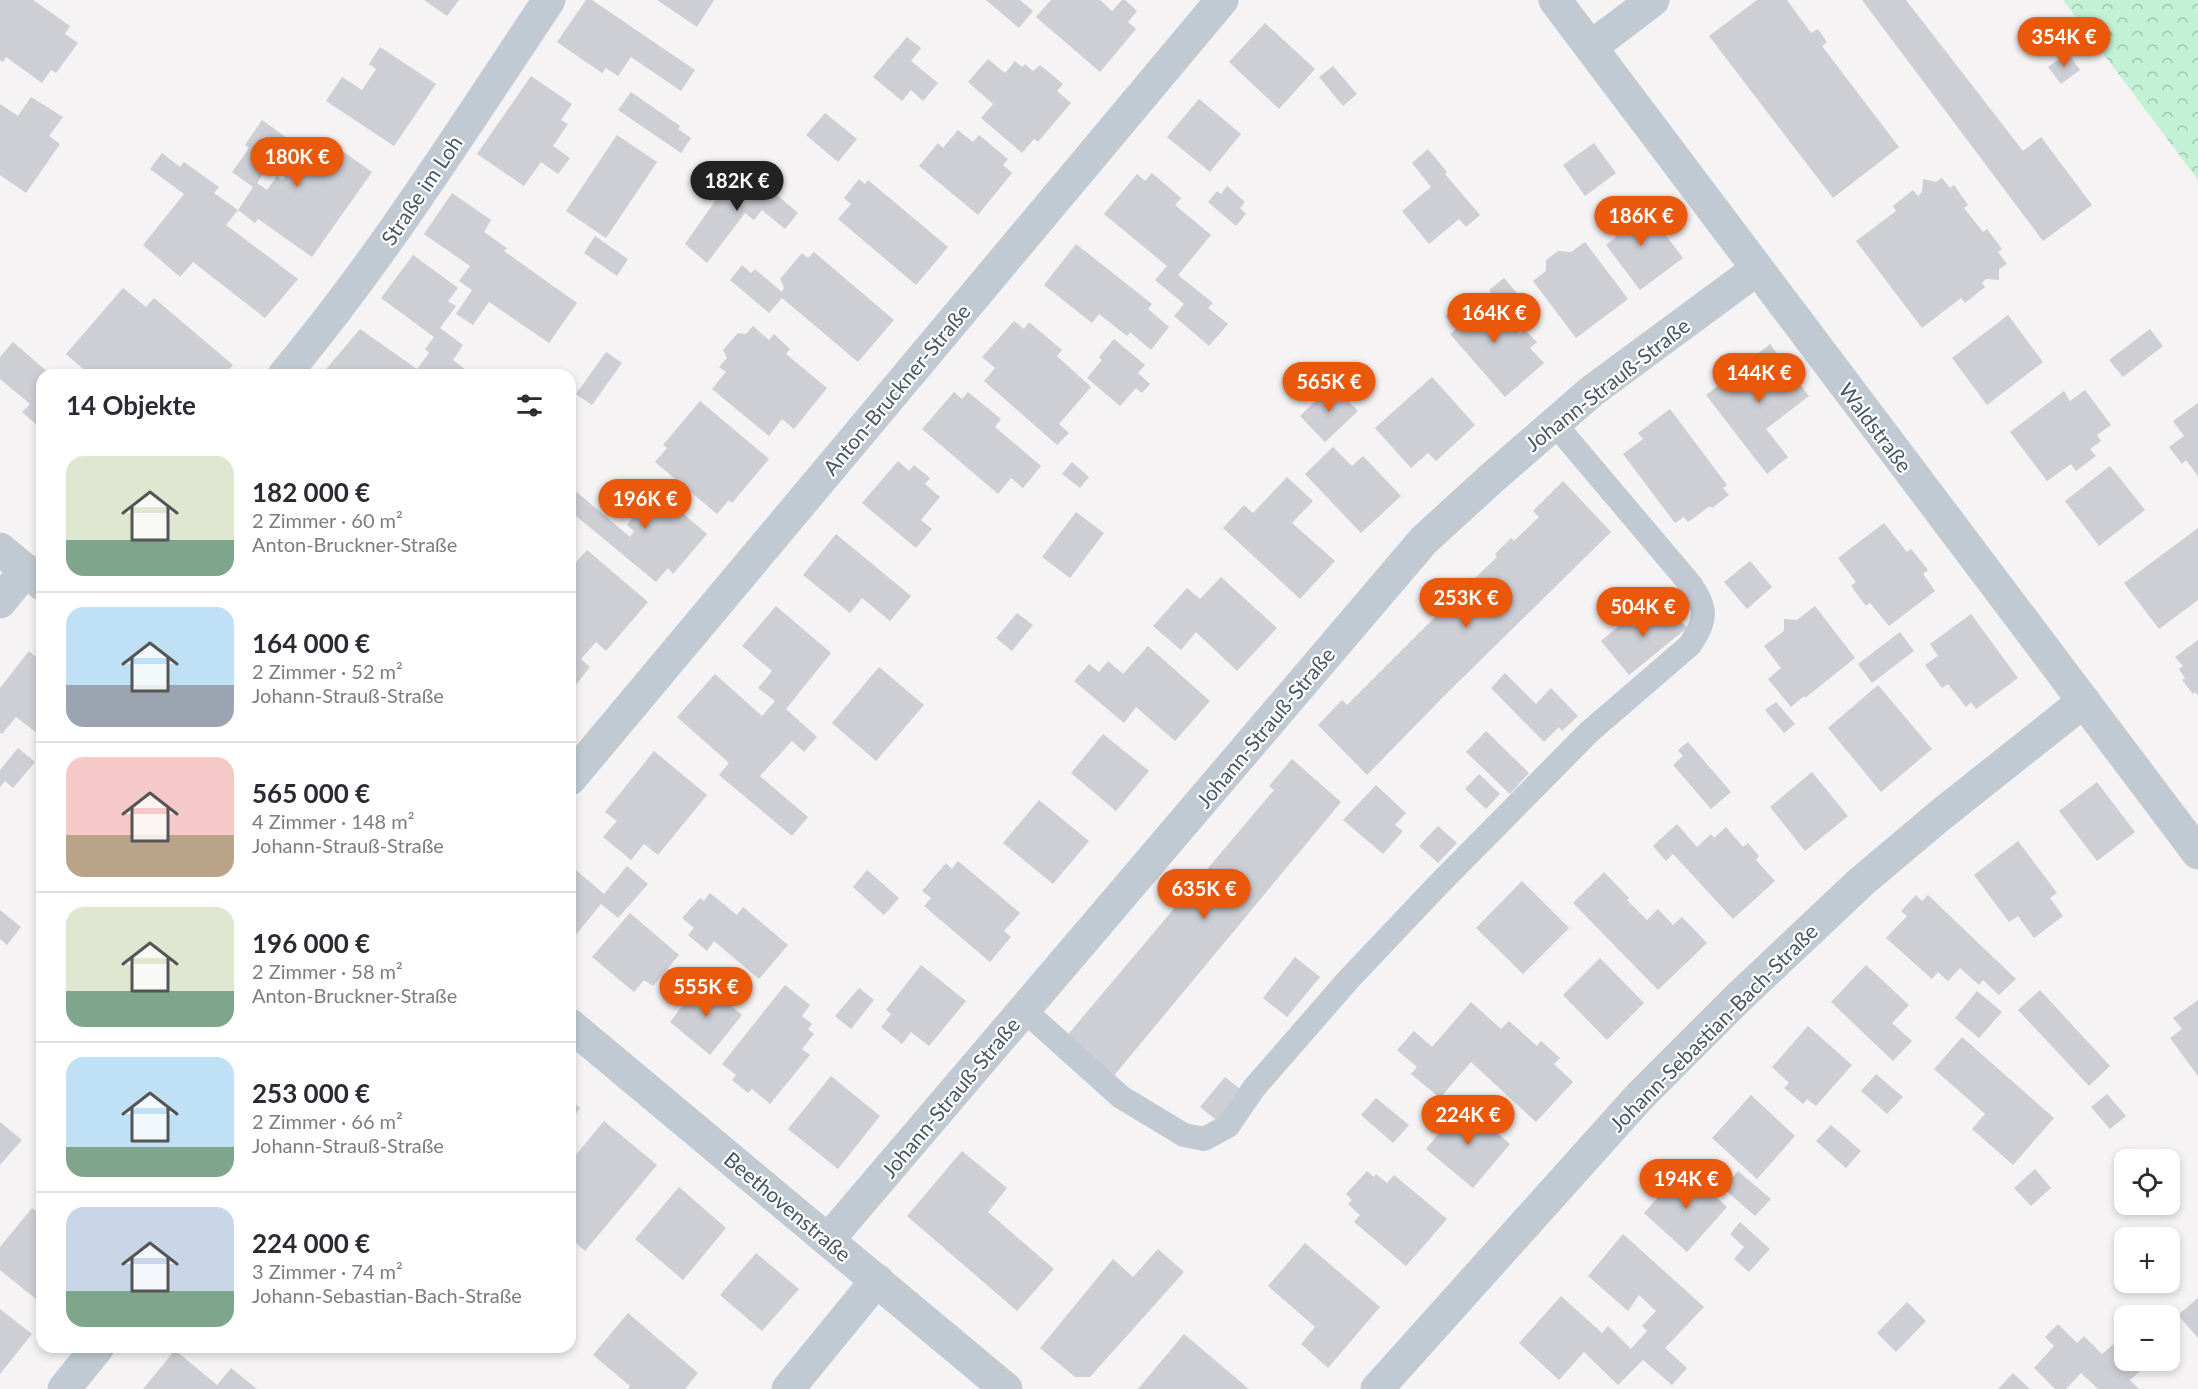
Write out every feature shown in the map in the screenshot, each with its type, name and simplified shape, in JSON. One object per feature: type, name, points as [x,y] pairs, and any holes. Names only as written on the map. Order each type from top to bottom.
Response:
[{"type":"street","name":"Straße im Loh","points":[[289,369],[328,323],[383,246],[549,0]]},
{"type":"street","name":"Anton-Bruckner-Straße","points":[[576,772],[1222,0]]},
{"type":"street","name":"Waldstraße","points":[[1555,0],[1756,270],[2198,853]]},
{"type":"street","points":[[1591,47],[1653,0]]},
{"type":"street","name":"Johann-Strauß-Straße","points":[[828,1240],[1424,540],[1554,423],[1656,342],[1756,270]]},
{"type":"street","points":[[0,549],[34,577],[0,602]]},
{"type":"street","name":"Johann-Sebastian-Bach-Straße","points":[[1377,1389],[1640,1096],[1738,998],[1861,882],[1938,817],[2084,701]]},
{"type":"street","name":"Beethovenstraße","points":[[576,1030],[1006,1389]]},
{"type":"street","points":[[788,1389],[877,1280]]},
{"type":"street","points":[[64,1389],[93,1353]]},
{"type":"lane","points":[[1024,1010],[1121,1097],[1184,1135],[1204,1139],[1228,1126],[1254,1088],[1348,980],[1437,886],[1589,732],[1690,645],[1701,628],[1704,615],[1701,600],[1691,585],[1554,423]]},
{"type":"green space","points":[[2063,0],[2198,0],[2198,180]]},
{"type":"building","points":[[0,0],[33,0],[70,26],[65,34],[78,43],[56,73],[51,70],[42,83],[6,57],[3,62],[0,60]]},
{"type":"building","points":[[424,0],[459,0],[447,16]]},
{"type":"building","points":[[586,0],[592,0],[695,70],[681,91],[631,57],[618,76],[606,68],[602,73],[557,42]]},
{"type":"building","points":[[657,0],[714,0],[697,27]]},
{"type":"building","points":[[986,0],[1020,0],[1033,11],[1019,28]]},
{"type":"building","points":[[1051,0],[1100,0],[1112,11],[1122,0],[1125,0],[1137,11],[1128,22],[1136,29],[1100,72],[1036,17]]},
{"type":"building","points":[[1757,0],[1787,0],[1811,33],[1818,29],[1827,42],[1822,46],[1899,147],[1833,198],[1709,36]]},
{"type":"building","points":[[1862,0],[1906,0],[2023,151],[2041,137],[2092,205],[2043,241]]},
{"type":"building","points":[[1265,23],[1315,69],[1279,109],[1229,62]]},
{"type":"building","points":[[907,37],[921,48],[911,61],[938,83],[923,101],[911,90],[902,101],[873,77]]},
{"type":"building","points":[[380,47],[436,84],[394,146],[326,101],[342,77],[362,90],[376,69],[369,64]]},
{"type":"building","points":[[2068,53],[2080,70],[2061,84],[2048,67]]},
{"type":"building","points":[[988,59],[1005,73],[1015,61],[1022,67],[1025,64],[1033,71],[1040,65],[1063,84],[1057,91],[1071,103],[1038,142],[1034,139],[1022,153],[981,118],[993,104],[968,82]]},
{"type":"building","points":[[1333,66],[1357,94],[1343,106],[1319,77]]},
{"type":"building","points":[[531,76],[572,104],[561,120],[568,124],[553,146],[570,158],[558,174],[541,162],[524,186],[477,154]]},
{"type":"building","points":[[631,92],[680,126],[678,129],[691,138],[681,153],[618,110]]},
{"type":"building","points":[[31,97],[63,117],[49,136],[60,144],[26,193],[0,175],[0,104],[18,116]]},
{"type":"building","points":[[1199,99],[1241,134],[1210,172],[1167,137]]},
{"type":"building","points":[[825,113],[857,139],[838,162],[806,135]]},
{"type":"building","points":[[262,120],[287,138],[284,142],[305,157],[301,163],[312,171],[331,143],[372,172],[312,257],[258,219],[255,223],[238,210],[253,187],[232,172],[249,148],[245,145]],"holes":[[[271,163],[287,174],[282,180],[277,176],[267,190],[257,183]]]},
{"type":"building","points":[[958,130],[973,142],[979,135],[1008,159],[1003,165],[1012,173],[978,215],[919,166],[938,143],[943,148]]},
{"type":"building","points":[[617,135],[657,162],[606,238],[566,211]]},
{"type":"building","points":[[1594,143],[1616,173],[1585,196],[1563,165]]},
{"type":"building","points":[[1428,149],[1447,172],[1445,174],[1480,215],[1466,227],[1459,219],[1429,244],[1402,211],[1431,187],[1412,163]]},
{"type":"building","points":[[162,153],[180,167],[184,162],[219,187],[214,193],[238,210],[226,225],[298,279],[265,318],[193,262],[180,277],[143,245],[184,194],[150,169]]},
{"type":"building","points":[[741,164],[798,213],[785,229],[762,210],[754,220],[745,213],[707,263],[685,244]]},
{"type":"building","points":[[1152,173],[1181,198],[1175,205],[1211,235],[1178,275],[1213,303],[1208,308],[1228,324],[1209,346],[1174,316],[1184,304],[1155,280],[1167,266],[1104,214],[1137,174],[1145,181]]},
{"type":"building","points":[[1942,178],[1950,188],[1954,185],[1968,205],[1964,208],[1983,232],[1987,229],[2002,249],[1998,252],[2007,264],[1999,269],[1999,280],[1986,279],[1982,283],[1985,287],[1965,303],[1961,298],[1922,328],[1856,241],[1896,211],[1893,206],[1913,190],[1918,196],[1922,192],[1923,179],[1936,182]]},
{"type":"building","points":[[859,179],[865,184],[868,180],[948,247],[916,285],[838,219],[851,204],[844,198]]},
{"type":"building","points":[[1227,186],[1245,202],[1240,208],[1246,214],[1236,226],[1208,202],[1217,191],[1221,194]]},
{"type":"building","points":[[452,193],[491,220],[484,232],[507,248],[504,251],[577,303],[549,343],[489,302],[473,325],[456,314],[472,290],[459,281],[470,266],[424,234]]},
{"type":"building","points":[[1628,205],[1640,219],[1649,213],[1683,258],[1640,290],[1606,245],[1616,237],[1606,222]]},
{"type":"building","points":[[595,236],[628,259],[617,276],[584,253]]},
{"type":"building","points":[[1585,242],[1628,299],[1576,338],[1533,281],[1546,271],[1546,260],[1558,251],[1571,252]]},
{"type":"building","points":[[1076,244],[1152,304],[1148,309],[1169,327],[1151,350],[1130,332],[1127,336],[1099,314],[1092,323],[1044,285]]},
{"type":"building","points":[[814,252],[894,320],[858,362],[782,298],[769,313],[730,280],[742,265],[751,273],[755,269],[782,292],[784,288],[780,279],[802,253],[808,258]]},
{"type":"building","points":[[413,255],[458,288],[448,301],[456,306],[440,328],[463,345],[453,360],[465,369],[417,369],[429,353],[425,349],[434,337],[381,298]]},
{"type":"building","points":[[1504,278],[1531,310],[1516,323],[1489,290]]},
{"type":"building","points":[[123,288],[146,307],[154,298],[233,365],[229,369],[83,369],[66,354]]},
{"type":"building","points":[[1473,293],[1483,305],[1490,299],[1520,334],[1525,330],[1537,342],[1530,348],[1544,363],[1505,397],[1450,334],[1456,329],[1445,316]]},
{"type":"building","points":[[2008,315],[2043,362],[1987,405],[1952,358]]},
{"type":"building","points":[[1014,321],[1024,329],[1029,322],[1062,350],[1057,356],[1091,387],[1059,424],[1069,433],[1057,445],[984,381],[995,368],[982,357]]},
{"type":"building","points":[[753,326],[769,340],[774,334],[790,349],[786,354],[827,388],[794,429],[782,419],[769,436],[712,389],[726,372],[719,367],[727,358],[723,350],[738,333],[746,334]]},
{"type":"building","points":[[360,329],[417,369],[326,369]]},
{"type":"building","points":[[2150,329],[2163,346],[2123,377],[2109,360]]},
{"type":"building","points":[[1114,339],[1145,365],[1138,373],[1150,384],[1142,393],[1136,388],[1120,406],[1087,378],[1102,360],[1099,357]]},
{"type":"building","points":[[13,342],[44,369],[36,369],[36,424],[22,412],[30,404],[0,379],[0,357]]},
{"type":"building","points":[[1770,344],[1809,396],[1766,429],[1788,457],[1767,474],[1706,395]]},
{"type":"building","points":[[606,352],[622,363],[592,405],[576,394]]},
{"type":"building","points":[[1432,377],[1475,425],[1436,461],[1428,453],[1411,468],[1375,428]]},
{"type":"building","points":[[1332,385],[1358,411],[1325,442],[1300,416]]},
{"type":"building","points":[[2085,390],[2111,425],[2097,435],[2101,441],[2090,449],[2096,456],[2076,471],[2071,464],[2047,481],[2010,432],[2064,391],[2070,401]]},
{"type":"building","points":[[954,392],[962,399],[968,392],[1001,419],[995,427],[1041,466],[1023,488],[1011,478],[998,494],[922,429]]},
{"type":"building","points":[[700,401],[769,459],[732,503],[729,500],[717,514],[655,462],[667,448],[663,445]]},
{"type":"building","points":[[2198,403],[2198,476],[2186,460],[2182,464],[2169,447],[2184,436],[2173,421]]},
{"type":"building","points":[[1670,409],[1727,485],[1723,488],[1729,495],[1688,522],[1684,517],[1675,523],[1623,454],[1643,439],[1638,433]]},
{"type":"building","points":[[1333,447],[1352,466],[1363,456],[1401,496],[1361,533],[1305,474]]},
{"type":"building","points":[[898,461],[909,471],[914,465],[930,478],[925,484],[940,497],[921,520],[932,529],[916,548],[862,503]]},
{"type":"building","points":[[1072,462],[1089,477],[1080,488],[1062,474]]},
{"type":"building","points":[[2110,466],[2145,510],[2099,546],[2065,501]]},
{"type":"building","points":[[1287,477],[1313,501],[1292,523],[1335,561],[1300,599],[1223,528],[1244,505],[1253,513]]},
{"type":"building","points":[[642,479],[707,534],[673,574],[668,568],[656,582],[576,516],[576,492],[630,537],[634,531],[627,525],[634,516],[618,502],[635,481],[639,484]]},
{"type":"building","points":[[1563,481],[1611,532],[1367,775],[1318,725],[1342,700],[1347,705],[1459,593],[1457,591],[1470,577],[1473,580],[1497,557],[1495,554],[1511,538],[1514,541],[1539,517],[1533,511]]},
{"type":"building","points":[[1076,512],[1104,533],[1070,578],[1042,557]]},
{"type":"building","points":[[1884,523],[1907,552],[1911,549],[1928,570],[1923,574],[1935,591],[1889,626],[1870,603],[1866,606],[1851,586],[1856,582],[1838,558]]},
{"type":"building","points":[[2198,528],[2198,600],[2159,629],[2124,583]]},
{"type":"building","points":[[836,534],[911,596],[890,621],[862,598],[850,613],[803,575]]},
{"type":"building","points":[[587,550],[648,602],[606,651],[596,642],[581,659],[590,667],[576,684],[576,562]]},
{"type":"building","points":[[1750,561],[1772,587],[1747,609],[1724,582]]},
{"type":"building","points":[[1221,577],[1277,628],[1237,671],[1196,632],[1181,650],[1153,626],[1187,588],[1200,599]]},
{"type":"building","points":[[1665,602],[1687,628],[1629,675],[1601,641],[1627,619],[1634,627]]},
{"type":"building","points":[[776,606],[831,653],[786,709],[817,737],[804,752],[792,741],[760,776],[808,817],[792,836],[719,775],[729,763],[677,717],[715,674],[762,716],[775,701],[758,688],[772,671],[742,646]]},
{"type":"building","points":[[1815,606],[1855,658],[1791,707],[1768,679],[1781,668],[1764,646],[1784,631],[1784,619],[1797,620]]},
{"type":"building","points":[[1017,613],[1033,625],[1012,651],[996,638]]},
{"type":"building","points":[[1971,614],[2018,678],[1976,709],[1971,702],[1966,707],[1948,684],[1942,688],[1925,665],[1938,656],[1930,644]]},
{"type":"building","points":[[1900,632],[1914,651],[1872,683],[1858,664]]},
{"type":"building","points":[[2198,640],[2198,695],[2195,692],[2193,694],[2182,680],[2185,678],[2179,669],[2183,666],[2175,657]]},
{"type":"building","points":[[1148,646],[1210,701],[1175,741],[1136,707],[1124,723],[1074,681],[1089,664],[1099,672],[1108,661],[1123,674]]},
{"type":"building","points":[[29,651],[36,657],[36,732],[16,717],[2,734],[0,733],[0,688]]},
{"type":"building","points":[[879,667],[924,705],[876,761],[832,723]]},
{"type":"building","points":[[1505,673],[1536,704],[1551,688],[1578,716],[1562,731],[1559,727],[1544,742],[1491,688]]},
{"type":"building","points":[[1878,685],[1932,749],[1881,792],[1828,728]]},
{"type":"building","points":[[1776,702],[1795,724],[1784,733],[1765,710]]},
{"type":"building","points":[[1486,731],[1529,773],[1510,794],[1466,752]]},
{"type":"building","points":[[1103,734],[1149,771],[1116,811],[1071,773]]},
{"type":"building","points":[[1688,742],[1731,792],[1711,809],[1673,765],[1683,756],[1678,750]]},
{"type":"building","points":[[18,748],[35,762],[13,788],[5,781],[0,787],[0,770]]},
{"type":"building","points":[[654,751],[707,795],[658,855],[644,844],[631,860],[603,837],[617,821],[605,812]]},
{"type":"building","points":[[1292,759],[1341,802],[1112,1078],[1065,1038],[1274,790],[1269,786]]},
{"type":"building","points":[[1812,772],[1848,816],[1805,851],[1770,807]]},
{"type":"building","points":[[1479,774],[1500,794],[1486,809],[1465,789]]},
{"type":"building","points":[[2097,782],[2135,832],[2097,861],[2059,811]]},
{"type":"building","points":[[1376,785],[1406,813],[1395,825],[1403,831],[1383,854],[1343,820]]},
{"type":"building","points":[[1039,800],[1089,841],[1053,884],[1003,843]]},
{"type":"building","points":[[1677,824],[1697,847],[1711,834],[1714,838],[1726,827],[1743,847],[1748,843],[1759,856],[1756,860],[1775,881],[1733,919],[1673,854],[1666,861],[1653,846]]},
{"type":"building","points":[[1438,826],[1457,843],[1438,863],[1419,846]]},
{"type":"building","points":[[2018,841],[2057,893],[2050,898],[2063,916],[2034,938],[2018,916],[2009,922],[1974,875]]},
{"type":"building","points":[[958,861],[1020,913],[1004,931],[1011,937],[990,962],[924,906],[931,898],[922,891],[946,863],[952,869]]},
{"type":"building","points":[[627,866],[648,884],[618,918],[601,904],[576,935],[576,870],[604,894]]},
{"type":"building","points":[[867,870],[899,898],[884,915],[853,887]]},
{"type":"building","points":[[1604,872],[1647,920],[1658,909],[1673,925],[1682,917],[1707,943],[1658,990],[1573,903]]},
{"type":"building","points":[[1522,881],[1569,928],[1523,974],[1476,928]]},
{"type":"building","points":[[710,893],[737,915],[743,907],[788,945],[759,979],[714,941],[707,951],[688,935],[694,928],[682,918],[700,898],[704,901]]},
{"type":"building","points":[[1916,895],[1922,901],[1928,895],[2016,979],[1999,995],[1983,980],[1979,985],[1960,968],[1948,981],[1938,972],[1932,979],[1886,938],[1907,916],[1901,911]]},
{"type":"building","points":[[0,910],[21,927],[7,945],[0,939]]},
{"type":"building","points":[[630,913],[679,955],[653,986],[644,980],[634,992],[592,957]]},
{"type":"building","points":[[1295,957],[1320,977],[1287,1017],[1263,998]]},
{"type":"building","points":[[1600,958],[1644,1003],[1607,1040],[1563,995]]},
{"type":"building","points":[[921,965],[966,1001],[929,1046],[911,1032],[902,1044],[881,1027],[891,1014],[886,1010]]},
{"type":"building","points":[[1866,965],[1909,1005],[1892,1023],[1912,1041],[1893,1061],[1831,1002]]},
{"type":"building","points":[[701,982],[742,1015],[710,1055],[670,1022]]},
{"type":"building","points":[[785,985],[810,1005],[802,1016],[812,1024],[808,1029],[814,1034],[802,1049],[810,1055],[770,1104],[752,1089],[748,1093],[732,1080],[736,1075],[722,1064]]},
{"type":"building","points":[[859,988],[874,1000],[851,1029],[835,1016]]},
{"type":"building","points":[[2040,990],[2110,1066],[2089,1086],[2018,1010]]},
{"type":"building","points":[[1977,991],[2002,1012],[1979,1038],[1955,1018]]},
{"type":"building","points":[[2198,1000],[2198,1076],[2170,1038],[2182,1029],[2173,1018]]},
{"type":"building","points":[[1471,1002],[1501,1029],[1509,1021],[1537,1046],[1541,1041],[1560,1058],[1554,1064],[1573,1082],[1536,1122],[1471,1062],[1440,1098],[1411,1074],[1417,1067],[1397,1050],[1414,1031],[1432,1047]]},
{"type":"building","points":[[1808,1026],[1852,1065],[1816,1106],[1807,1099],[1803,1104],[1784,1088],[1789,1083],[1772,1067]]},
{"type":"building","points":[[1962,1037],[2054,1118],[2013,1165],[1972,1129],[1985,1114],[1934,1069]]},
{"type":"building","points":[[1876,1074],[1903,1097],[1887,1114],[1861,1091]]},
{"type":"building","points":[[831,1076],[880,1116],[838,1169],[788,1129]]},
{"type":"building","points":[[1225,1077],[1245,1093],[1220,1123],[1200,1107]]},
{"type":"building","points":[[2107,1094],[2126,1116],[2110,1129],[2091,1107]]},
{"type":"building","points":[[1751,1095],[1795,1136],[1757,1179],[1712,1138]]},
{"type":"building","points":[[1376,1098],[1409,1125],[1393,1143],[1361,1115]]},
{"type":"building","points":[[1463,1104],[1510,1144],[1473,1188],[1426,1149]]},
{"type":"building","points":[[604,1121],[657,1165],[585,1251],[576,1243],[576,1155]]},
{"type":"building","points":[[0,1122],[22,1140],[0,1165]]},
{"type":"building","points":[[1831,1125],[1861,1151],[1846,1168],[1816,1141]]},
{"type":"building","points":[[962,1151],[1007,1188],[988,1212],[1054,1269],[1017,1311],[907,1216]]},
{"type":"building","points":[[1684,1168],[1727,1207],[1687,1252],[1644,1213]]},
{"type":"building","points":[[2035,1169],[2051,1188],[2031,1206],[2014,1188]]},
{"type":"building","points":[[1367,1171],[1374,1177],[1376,1174],[1387,1183],[1394,1175],[1447,1219],[1406,1266],[1354,1222],[1360,1215],[1348,1204],[1352,1200],[1346,1194]]},
{"type":"building","points":[[1738,1171],[1771,1199],[1755,1216],[1723,1188]]},
{"type":"building","points":[[679,1187],[726,1228],[683,1280],[635,1239]]},
{"type":"building","points":[[32,1208],[36,1211],[36,1299],[0,1270],[0,1247]]},
{"type":"building","points":[[1740,1222],[1770,1249],[1749,1272],[1734,1259],[1744,1247],[1730,1234]]},
{"type":"building","points":[[1623,1234],[1704,1307],[1665,1348],[1687,1368],[1672,1385],[1643,1360],[1618,1385],[1584,1352],[1559,1380],[1519,1343],[1561,1296],[1602,1333],[1608,1326],[1631,1349],[1647,1331],[1642,1326],[1656,1311],[1639,1295],[1628,1311],[1588,1276]]},
{"type":"building","points":[[1305,1243],[1380,1307],[1328,1368],[1301,1344],[1315,1327],[1268,1286]]},
{"type":"building","points":[[1158,1249],[1184,1272],[1090,1377],[1075,1377],[1040,1348],[1113,1259],[1133,1277]]},
{"type":"building","points":[[756,1253],[799,1289],[762,1331],[720,1295]]},
{"type":"building","points":[[2198,1298],[2198,1338],[2180,1317],[2180,1313]]},
{"type":"building","points":[[1907,1302],[1926,1321],[1896,1352],[1877,1333]]},
{"type":"building","points":[[0,1309],[32,1334],[0,1374]]},
{"type":"building","points":[[628,1313],[698,1373],[685,1389],[628,1389],[630,1386],[593,1355]]},
{"type":"building","points":[[2058,1324],[2077,1343],[2084,1336],[2102,1354],[2114,1344],[2114,1371],[2140,1371],[2130,1380],[2139,1389],[2098,1389],[2081,1373],[2066,1389],[2055,1389],[2034,1368],[2054,1346],[2045,1337]]},
{"type":"building","points":[[1184,1334],[1249,1389],[1138,1389]]},
{"type":"building","points":[[173,1353],[179,1353],[217,1385],[231,1368],[257,1389],[143,1389]]},
{"type":"building","points":[[2013,1373],[2030,1389],[1998,1389]]}]
